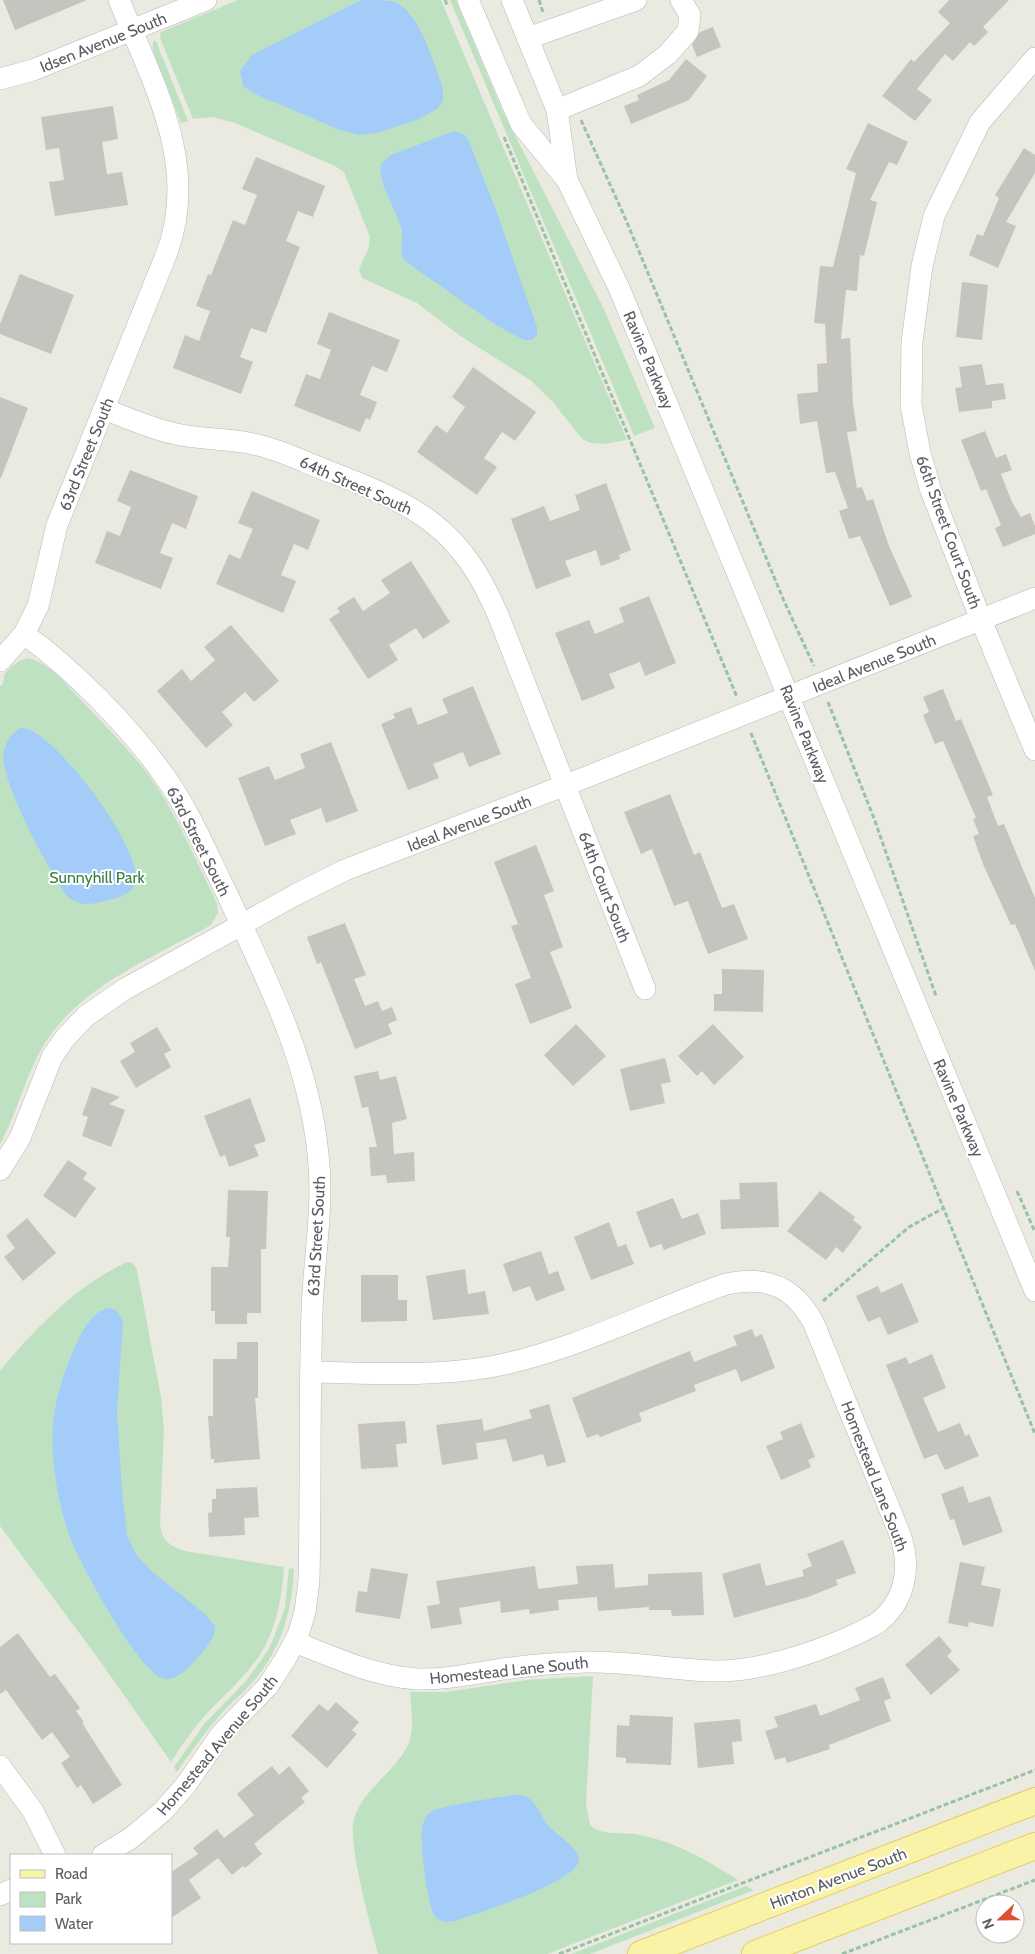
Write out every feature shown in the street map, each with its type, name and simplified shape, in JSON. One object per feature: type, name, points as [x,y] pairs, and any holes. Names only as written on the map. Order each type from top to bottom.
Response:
[{"type":"main road","name":"Hinton Avenue South","points":[[641,1954],[1035,1801]]},
{"type":"main road","points":[[755,1954],[1035,1846]]},
{"type":"street","name":"63rd Street South","points":[[119,0],[171,134],[179,171],[177,216],[169,248],[57,525],[38,606],[24,634],[56,660],[96,698],[161,771],[182,803],[266,974],[296,1052],[314,1124],[321,1196],[312,1307],[308,1581],[305,1612],[295,1642]]},
{"type":"street","name":"Idsen Avenue South","points":[[0,79],[33,70],[206,0]]},
{"type":"street","name":"Ravine Parkway","points":[[468,0],[521,124],[567,180],[625,304],[1035,1291]]},
{"type":"street","name":"Ravine Parkway","points":[[512,0],[528,38],[566,106],[567,180]]},
{"type":"street","points":[[528,38],[636,0]]},
{"type":"street","points":[[566,106],[639,76],[668,54],[688,31],[690,15],[681,0]]},
{"type":"street","name":"66th Street Court South","points":[[1035,58],[980,122],[934,216],[922,266],[912,342],[911,405],[920,453],[930,488],[981,620],[1035,750]]},
{"type":"street","name":"64th Street South","points":[[104,409],[168,432],[240,442],[274,450],[391,497],[439,527],[463,551],[485,584],[565,785]]},
{"type":"street","name":"Ideal Avenue South","points":[[0,1170],[20,1138],[48,1064],[60,1044],[76,1026],[110,998],[242,925],[340,873],[1035,598]]},
{"type":"street","points":[[0,661],[24,634]]},
{"type":"street","name":"64th Court South","points":[[565,785],[645,989]]},
{"type":"street","name":"Homestead Lane South","points":[[295,1642],[369,1671],[415,1679],[446,1678],[518,1667],[588,1662],[728,1671],[789,1660],[876,1624],[891,1610],[901,1592],[906,1575],[904,1548],[809,1314],[797,1298],[788,1291],[762,1282],[745,1281],[719,1287],[557,1349],[508,1363],[432,1373],[311,1372]]},
{"type":"street","name":"Homestead Avenue South","points":[[104,1854],[143,1828],[178,1795],[222,1733],[268,1686],[295,1642]]},
{"type":"street","points":[[0,1766],[33,1811],[54,1854]]},
{"type":"path","points":[[445,0],[450,10]]},
{"type":"path","points":[[539,0],[549,30]]},
{"type":"path","points":[[566,106],[626,220],[780,592],[821,684],[875,821],[939,1003]]},
{"type":"path","points":[[502,132],[736,695]]},
{"type":"path","points":[[750,731],[942,1209],[1035,1434]]},
{"type":"path","points":[[1015,1186],[1035,1232]]},
{"type":"path","points":[[809,1314],[909,1226],[942,1209]]},
{"type":"path","points":[[559,1954],[1035,1770]]},
{"type":"path","points":[[842,1954],[1035,1880]]},
{"type":"green space","points":[[238,0],[441,0],[627,440],[603,444],[591,443],[582,439],[552,401],[530,380],[459,335],[417,303],[362,278],[359,269],[369,247],[370,237],[344,172],[335,166],[235,123],[212,117],[193,119],[160,38],[161,32]]},
{"type":"green space","points":[[450,0],[456,0],[503,112],[603,307],[655,428],[634,436]]},
{"type":"green space","points":[[153,41],[156,41],[188,121],[181,123],[153,51]]},
{"type":"green space","name":"Sunnyhill Park","points":[[29,658],[44,665],[64,682],[120,741],[147,773],[180,827],[217,903],[218,913],[211,925],[98,989],[60,1023],[38,1055],[0,1144],[0,686],[3,684],[4,675],[12,666],[21,660]]},
{"type":"green space","points":[[127,1262],[133,1263],[137,1270],[161,1397],[164,1430],[160,1524],[165,1539],[171,1545],[185,1551],[284,1567],[279,1608],[273,1627],[260,1655],[247,1672],[199,1722],[171,1762],[100,1661],[0,1526],[0,1371],[27,1339],[58,1309],[91,1283]]},
{"type":"green space","points":[[289,1568],[294,1569],[291,1600],[283,1630],[270,1658],[251,1684],[209,1728],[177,1772],[174,1767],[205,1723],[246,1681],[269,1649],[285,1608]]},
{"type":"green space","points":[[593,1676],[586,1804],[590,1825],[600,1831],[634,1834],[662,1841],[688,1851],[738,1880],[547,1954],[378,1954],[357,1865],[353,1831],[354,1819],[364,1799],[395,1764],[408,1745],[412,1726],[410,1692],[446,1692],[527,1680]]},
{"type":"green space","points":[[746,1886],[754,1890],[590,1954],[571,1954]]},
{"type":"water","points":[[361,0],[392,1],[402,6],[410,14],[424,38],[443,88],[443,101],[437,109],[417,120],[377,133],[359,135],[340,130],[255,94],[243,86],[240,71],[252,55]]},
{"type":"water","points":[[454,131],[463,134],[468,139],[496,210],[537,327],[537,335],[532,340],[524,340],[496,325],[405,261],[403,257],[401,249],[402,231],[384,187],[381,164],[391,155]]},
{"type":"water","points":[[21,728],[35,733],[53,747],[74,768],[113,821],[127,847],[135,869],[135,884],[128,892],[112,899],[86,904],[73,900],[63,891],[20,811],[7,777],[3,759],[5,748],[12,735]]},
{"type":"water","points":[[111,1308],[117,1311],[123,1321],[117,1411],[127,1535],[136,1554],[150,1570],[206,1615],[215,1626],[213,1637],[202,1653],[186,1670],[171,1679],[155,1674],[142,1660],[113,1619],[99,1595],[71,1540],[61,1509],[55,1477],[52,1443],[54,1418],[61,1382],[76,1344],[90,1320],[103,1310]]},
{"type":"water","points":[[520,1795],[531,1800],[548,1825],[570,1844],[579,1858],[576,1867],[564,1877],[547,1886],[504,1904],[455,1921],[446,1922],[439,1920],[432,1910],[429,1900],[423,1860],[422,1826],[426,1817],[431,1812],[445,1807]]},
{"type":"building","points":[[3,0],[87,0],[15,30]]},
{"type":"building","points":[[949,0],[1009,0],[983,27],[988,32],[974,46],[970,42],[953,61],[945,54],[917,89],[932,100],[915,121],[882,96],[911,59],[914,62],[950,23],[938,12]]},
{"type":"building","points":[[713,27],[721,47],[697,57],[692,45],[700,32]]},
{"type":"building","points":[[686,59],[707,76],[689,100],[631,124],[624,106],[639,100],[637,95],[669,80]]},
{"type":"building","points":[[113,106],[118,139],[102,142],[107,174],[122,172],[128,205],[55,216],[49,182],[64,180],[59,148],[46,150],[41,117]]},
{"type":"building","points":[[868,123],[908,142],[897,165],[889,162],[870,200],[877,202],[864,256],[860,255],[857,291],[846,290],[841,339],[850,338],[853,404],[857,431],[847,432],[857,488],[862,487],[867,501],[873,499],[889,546],[912,597],[890,606],[860,536],[849,539],[839,511],[848,508],[835,472],[826,473],[817,421],[800,424],[797,394],[818,392],[817,364],[827,363],[825,324],[814,323],[820,266],[833,267],[856,173],[846,169]]},
{"type":"building","points":[[1024,148],[1035,155],[1035,173],[1006,222],[1016,226],[998,268],[969,255],[977,234],[983,236],[999,198],[995,195]]},
{"type":"building","points":[[256,157],[325,186],[313,217],[298,211],[286,241],[300,247],[266,333],[251,328],[240,357],[253,362],[241,394],[173,368],[185,335],[199,341],[210,311],[196,306],[208,274],[211,275],[233,220],[245,225],[257,195],[242,189]]},
{"type":"building","points":[[20,274],[74,295],[51,354],[0,334],[0,324]]},
{"type":"building","points":[[962,282],[988,285],[982,340],[956,337]]},
{"type":"building","points":[[329,312],[400,340],[387,372],[372,366],[360,395],[377,402],[370,420],[366,418],[360,432],[294,406],[306,374],[320,379],[331,350],[317,344]]},
{"type":"building","points":[[982,364],[986,385],[1003,383],[1006,399],[992,401],[992,408],[959,412],[955,388],[962,387],[959,367]]},
{"type":"building","points":[[473,367],[536,412],[515,441],[502,432],[484,458],[497,467],[477,495],[417,452],[436,425],[447,433],[465,407],[452,397]]},
{"type":"building","points":[[0,397],[28,408],[1,478],[0,478]]},
{"type":"building","points":[[985,431],[996,458],[1006,454],[1012,470],[1001,474],[1012,502],[1021,517],[1030,513],[1035,526],[1035,534],[1003,547],[995,528],[1001,525],[986,489],[981,491],[961,440]]},
{"type":"building","points":[[130,470],[198,496],[186,529],[172,523],[160,553],[173,558],[161,589],[95,563],[107,531],[120,536],[131,507],[117,501]]},
{"type":"building","points":[[606,483],[631,550],[619,555],[620,559],[601,566],[596,550],[565,561],[571,576],[536,589],[511,519],[544,506],[550,521],[580,510],[575,495]]},
{"type":"building","points":[[252,491],[320,520],[308,550],[294,544],[281,575],[296,581],[283,613],[216,584],[229,554],[240,559],[253,529],[238,523]]},
{"type":"building","points":[[411,561],[450,622],[423,639],[416,628],[389,645],[398,660],[368,679],[329,619],[340,612],[337,608],[354,597],[363,611],[390,593],[381,580]]},
{"type":"building","points":[[649,596],[676,663],[645,676],[640,662],[609,674],[615,688],[582,701],[555,633],[589,620],[595,634],[624,622],[619,608]]},
{"type":"building","points":[[231,625],[279,681],[254,702],[245,692],[222,712],[233,725],[206,748],[157,691],[182,669],[191,681],[215,660],[204,647]]},
{"type":"building","points":[[473,686],[501,754],[469,767],[463,752],[433,764],[439,778],[408,790],[381,724],[395,718],[393,714],[411,707],[418,725],[448,713],[442,699]]},
{"type":"building","points":[[943,689],[956,721],[961,719],[993,795],[987,797],[998,826],[1004,824],[1035,898],[1035,971],[1015,924],[1011,925],[983,864],[973,836],[979,834],[973,819],[976,818],[943,741],[935,744],[923,715],[929,712],[923,697]]},
{"type":"building","points":[[331,742],[358,811],[326,823],[321,808],[290,820],[296,834],[265,846],[238,778],[269,766],[275,780],[305,768],[300,754]]},
{"type":"building","points":[[670,794],[694,855],[700,852],[722,908],[734,904],[748,939],[708,954],[688,901],[674,906],[652,849],[641,854],[624,812]]},
{"type":"building","points":[[536,845],[554,891],[544,895],[563,947],[550,952],[572,1008],[530,1024],[515,984],[531,978],[511,926],[518,924],[494,862]]},
{"type":"building","points":[[345,923],[366,975],[354,979],[365,1006],[378,1001],[382,1011],[392,1007],[397,1020],[388,1024],[392,1034],[355,1049],[321,962],[317,964],[307,937]]},
{"type":"building","points":[[722,969],[764,970],[763,1012],[714,1011],[714,994],[722,994]]},
{"type":"building","points":[[576,1024],[606,1056],[573,1086],[544,1055]]},
{"type":"building","points":[[713,1024],[744,1057],[714,1085],[702,1071],[697,1076],[678,1056]]},
{"type":"building","points":[[157,1027],[171,1050],[164,1054],[171,1067],[136,1088],[120,1061],[135,1052],[130,1043]]},
{"type":"building","points":[[665,1058],[671,1082],[661,1084],[665,1103],[630,1111],[620,1069]]},
{"type":"building","points":[[378,1071],[380,1080],[396,1076],[407,1119],[392,1123],[394,1154],[414,1152],[415,1181],[387,1183],[386,1175],[371,1176],[369,1147],[377,1147],[368,1107],[362,1108],[354,1076]]},
{"type":"building","points":[[92,1087],[120,1097],[109,1104],[125,1110],[111,1147],[82,1136],[88,1117],[82,1115]]},
{"type":"building","points":[[250,1098],[266,1141],[254,1145],[259,1156],[229,1167],[225,1155],[220,1157],[204,1116]]},
{"type":"building","points":[[68,1160],[87,1173],[83,1179],[96,1188],[75,1218],[43,1196]]},
{"type":"building","points":[[777,1182],[779,1227],[721,1229],[720,1200],[740,1199],[739,1183]]},
{"type":"building","points":[[228,1190],[268,1191],[266,1249],[261,1249],[261,1313],[247,1313],[247,1324],[215,1324],[215,1311],[211,1311],[211,1267],[228,1267],[230,1237],[226,1237]]},
{"type":"building","points":[[820,1191],[855,1217],[853,1220],[862,1227],[843,1253],[836,1247],[826,1260],[787,1231]]},
{"type":"building","points":[[673,1198],[682,1219],[698,1213],[706,1234],[664,1250],[661,1244],[650,1248],[636,1212]]},
{"type":"building","points":[[27,1218],[56,1253],[23,1281],[4,1257],[15,1248],[6,1236]]},
{"type":"building","points":[[609,1222],[618,1247],[626,1244],[634,1264],[591,1280],[574,1237]]},
{"type":"building","points":[[541,1251],[549,1274],[558,1271],[565,1290],[536,1301],[530,1286],[513,1292],[503,1264]]},
{"type":"building","points":[[465,1269],[468,1294],[485,1291],[489,1314],[433,1320],[426,1276]]},
{"type":"building","points":[[361,1275],[398,1275],[398,1300],[407,1300],[407,1321],[361,1322]]},
{"type":"building","points":[[902,1283],[919,1322],[888,1335],[880,1317],[868,1322],[856,1296],[878,1286],[881,1293]]},
{"type":"building","points":[[752,1329],[755,1337],[762,1334],[775,1368],[741,1382],[736,1369],[694,1385],[696,1391],[639,1413],[642,1421],[600,1437],[598,1434],[587,1438],[572,1398],[690,1351],[694,1362],[737,1345],[733,1336]]},
{"type":"building","points":[[237,1342],[258,1342],[258,1398],[255,1398],[260,1459],[214,1463],[214,1459],[211,1459],[208,1416],[213,1416],[213,1359],[237,1359]]},
{"type":"building","points":[[932,1354],[946,1388],[923,1398],[938,1432],[960,1423],[965,1436],[969,1434],[979,1456],[945,1470],[937,1454],[924,1459],[886,1365],[906,1357],[909,1364]]},
{"type":"building","points":[[549,1404],[566,1462],[547,1467],[543,1454],[513,1462],[506,1439],[476,1443],[478,1459],[442,1465],[436,1425],[482,1419],[484,1431],[532,1418],[529,1410]]},
{"type":"building","points":[[405,1421],[407,1443],[396,1444],[398,1467],[361,1469],[358,1424]]},
{"type":"building","points":[[801,1423],[815,1457],[808,1460],[811,1467],[781,1480],[766,1446],[783,1439],[780,1432]]},
{"type":"building","points":[[963,1486],[969,1503],[990,1496],[1003,1532],[963,1546],[954,1519],[950,1520],[941,1494]]},
{"type":"building","points":[[257,1487],[259,1517],[244,1518],[245,1535],[209,1537],[208,1513],[212,1512],[212,1499],[216,1499],[216,1489]]},
{"type":"building","points":[[843,1540],[856,1573],[836,1580],[838,1585],[808,1597],[734,1618],[722,1574],[760,1563],[766,1586],[804,1576],[802,1570],[812,1566],[807,1554]]},
{"type":"building","points":[[960,1562],[985,1567],[981,1585],[1001,1589],[993,1627],[969,1622],[968,1627],[948,1623]]},
{"type":"building","points":[[613,1564],[615,1588],[648,1585],[648,1574],[702,1572],[704,1615],[672,1616],[671,1610],[649,1610],[649,1607],[598,1611],[597,1597],[558,1600],[559,1610],[530,1614],[529,1609],[501,1613],[500,1601],[459,1608],[462,1624],[431,1629],[427,1606],[440,1604],[436,1581],[535,1566],[538,1589],[578,1584],[576,1566]]},
{"type":"building","points":[[371,1568],[408,1574],[400,1619],[355,1612],[358,1591],[367,1592]]},
{"type":"building","points":[[18,1633],[50,1677],[55,1674],[80,1708],[76,1711],[84,1722],[82,1723],[122,1785],[93,1804],[81,1785],[77,1788],[61,1763],[70,1757],[52,1732],[42,1740],[6,1690],[0,1694],[0,1647]]},
{"type":"building","points":[[939,1636],[952,1651],[947,1656],[960,1670],[931,1695],[905,1665]]},
{"type":"building","points":[[883,1677],[891,1698],[884,1701],[891,1721],[829,1745],[830,1749],[787,1763],[785,1757],[775,1760],[765,1731],[778,1727],[774,1717],[816,1704],[820,1716],[860,1700],[855,1688]]},
{"type":"building","points":[[336,1702],[359,1722],[352,1730],[357,1734],[327,1768],[291,1736],[319,1704],[328,1711]]},
{"type":"building","points":[[630,1715],[673,1717],[671,1765],[626,1763],[626,1758],[616,1757],[617,1725],[629,1726]]},
{"type":"building","points":[[740,1719],[742,1741],[732,1742],[734,1764],[698,1768],[694,1723]]},
{"type":"building","points":[[272,1766],[279,1775],[289,1766],[309,1791],[301,1798],[305,1802],[254,1844],[262,1854],[245,1868],[243,1866],[232,1875],[218,1858],[189,1880],[201,1898],[172,1917],[172,1871],[198,1854],[193,1848],[217,1829],[224,1838],[254,1815],[237,1794]]}]
